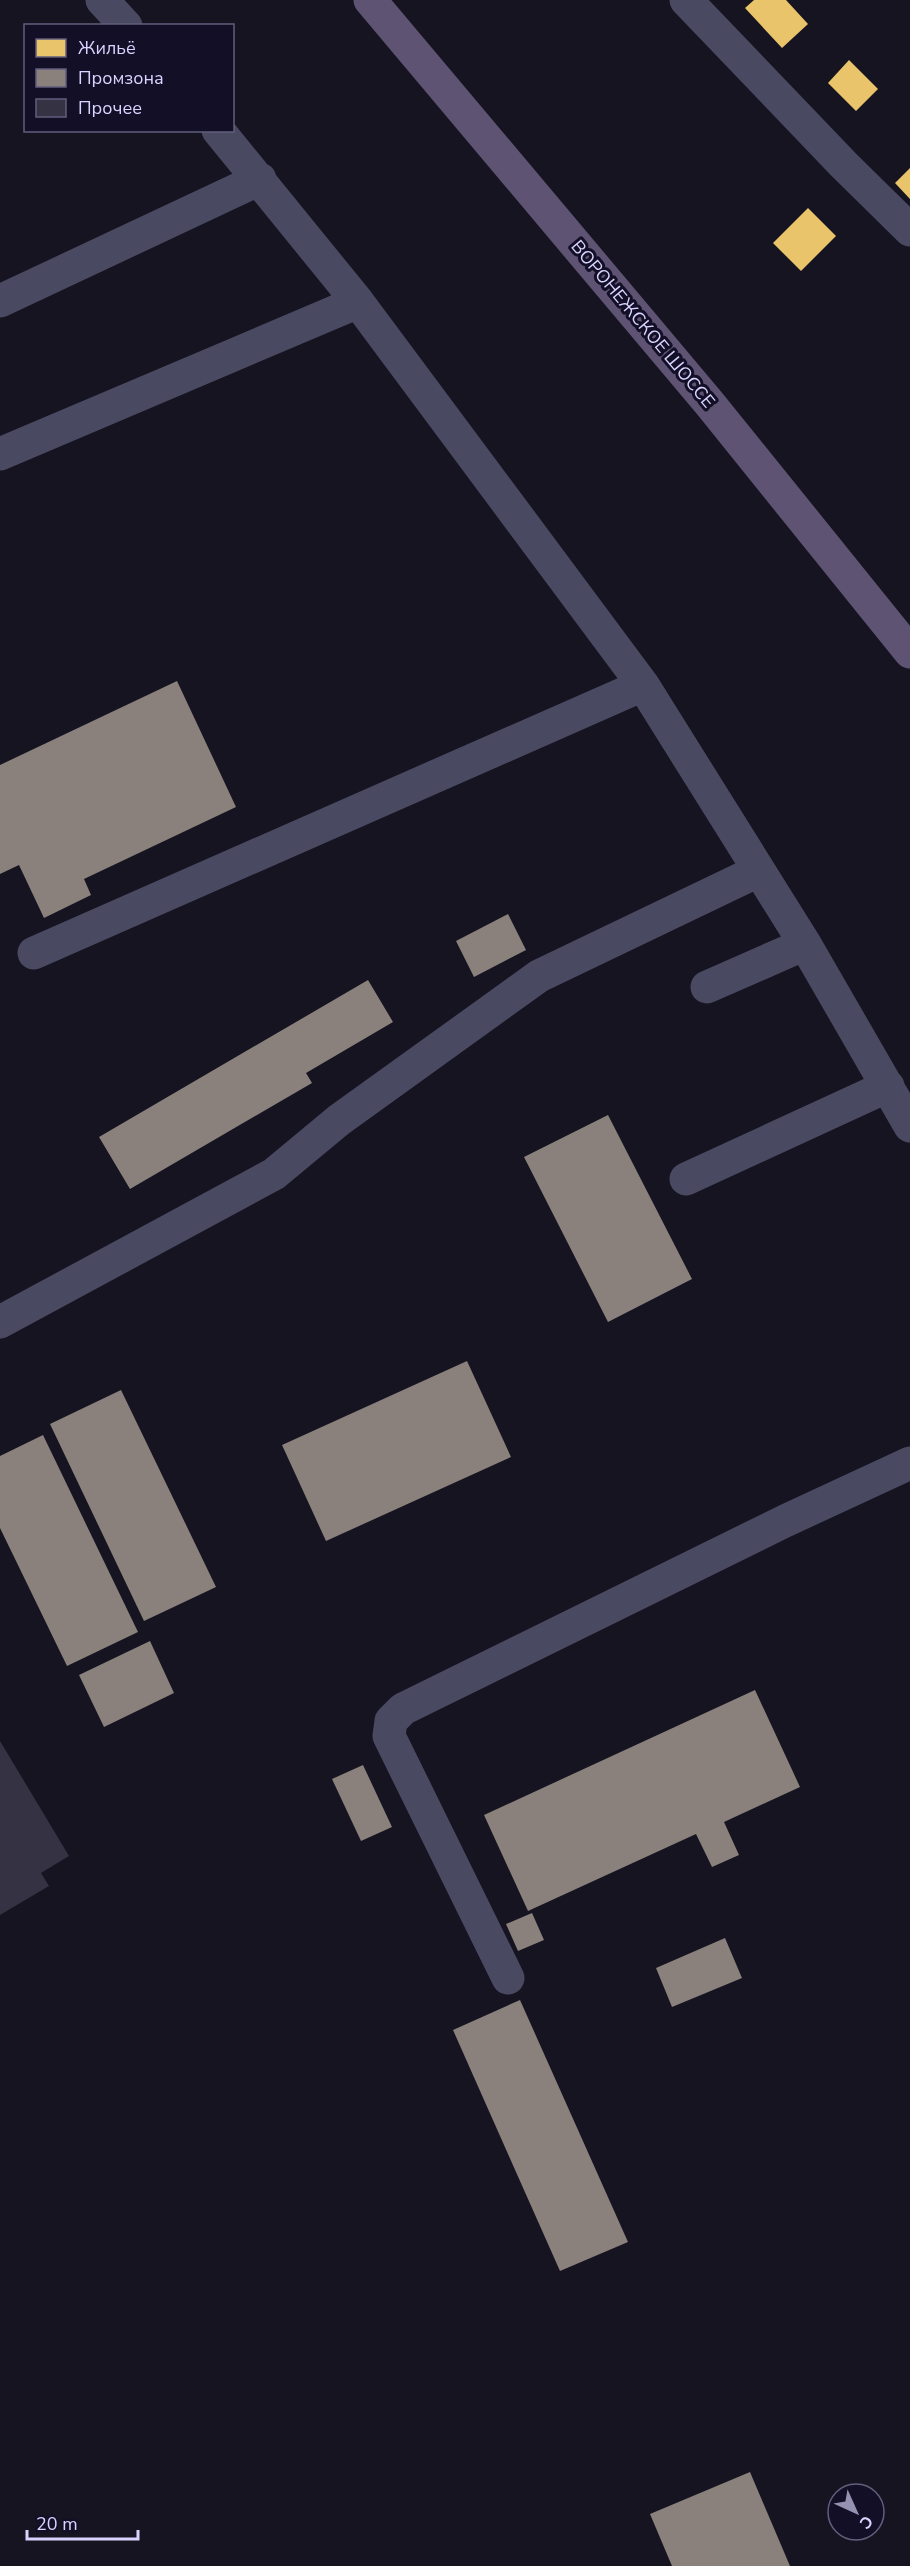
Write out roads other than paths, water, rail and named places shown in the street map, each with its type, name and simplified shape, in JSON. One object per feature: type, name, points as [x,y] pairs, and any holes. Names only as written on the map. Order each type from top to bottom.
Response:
[{"type":"main road","name":"ВОРОНЕЖСКОЕ ШОССЕ","points":[[370,0],[710,404],[910,652]]},
{"type":"street","points":[[102,0],[124,24]]},
{"type":"street","points":[[686,0],[844,165],[910,230]]},
{"type":"street","points":[[220,132],[358,302],[643,685],[805,944],[910,1126]]},
{"type":"street","points":[[0,301],[260,179]]},
{"type":"street","points":[[0,454],[358,302]]},
{"type":"street","points":[[34,953],[643,685]]},
{"type":"street","points":[[0,1322],[274,1174],[339,1119],[539,976],[758,871]]},
{"type":"street","points":[[706,987],[805,944]]},
{"type":"street","points":[[686,1179],[888,1086]]},
{"type":"street","points":[[508,1978],[389,1736],[391,1721],[403,1708],[910,1462]]}]
